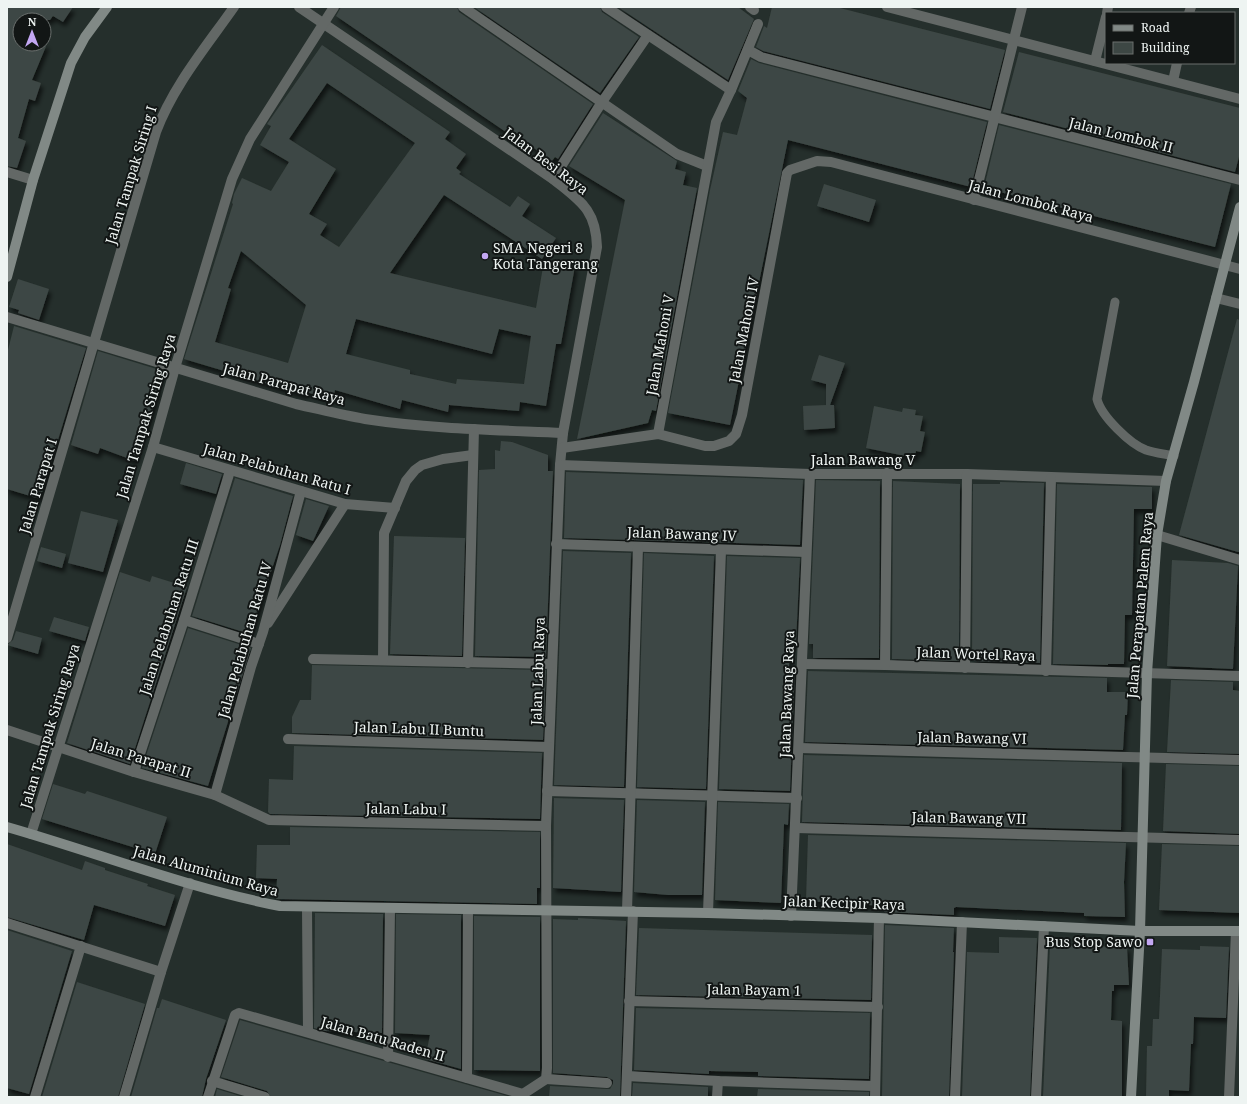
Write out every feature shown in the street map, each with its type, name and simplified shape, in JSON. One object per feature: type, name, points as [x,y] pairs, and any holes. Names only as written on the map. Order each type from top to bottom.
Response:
[{"type":"street","points":[[7,277],[33,180],[71,63],[85,37],[107,7]]},
{"type":"street","name":"Jalan Tampak Siring I","points":[[95,343],[162,116],[181,82],[234,7]]},
{"type":"street","name":"Jalan Besi Raya","points":[[299,7],[553,179],[576,198],[593,219],[597,247],[563,433]]},
{"type":"street","name":"Jalan Tampak Siring Raya","points":[[31,834],[153,447],[175,368],[232,179],[250,139],[334,7]]},
{"type":"street","points":[[463,7],[676,154],[708,166]]},
{"type":"street","points":[[606,7],[731,90]]},
{"type":"street","points":[[887,7],[1105,64]]},
{"type":"street","points":[[974,200],[1022,7]]},
{"type":"street","points":[[1095,61],[1105,21]]},
{"type":"street","name":"Jalan Mahoni V","points":[[658,434],[716,122],[731,90],[754,53],[758,24]]},
{"type":"street","points":[[553,179],[602,102],[648,35]]},
{"type":"street","name":"Jalan Lombok II","points":[[754,53],[994,118],[1240,180]]},
{"type":"street","points":[[1107,64],[1240,99]]},
{"type":"street","points":[[1173,81],[1178,64]]},
{"type":"street","name":"Jalan Lombok Raya","points":[[810,163],[823,160],[1240,269]]},
{"type":"street","name":"Jalan Mahoni IV","points":[[658,434],[710,446],[729,441],[737,432],[742,415],[787,173],[790,170],[810,163]]},
{"type":"street","points":[[7,172],[33,180]]},
{"type":"street","name":"Jalan Perapatan Palem Raya","points":[[1131,1097],[1140,931],[1147,673],[1157,535],[1166,481],[1174,456],[1240,207]]},
{"type":"street","points":[[1217,296],[1240,304]]},
{"type":"street","name":"Jalan Parapat Raya","points":[[7,317],[296,404],[329,412],[365,419],[474,429],[563,433]]},
{"type":"street","name":"Jalan Parapat I","points":[[7,638],[95,343]]},
{"type":"street","points":[[468,663],[474,429]]},
{"type":"street","name":"Jalan Labu Raya","points":[[546,1079],[546,826],[556,544],[563,433]]},
{"type":"street","points":[[562,448],[658,434]]},
{"type":"street","name":"Jalan Pelabuhan Ratu I","points":[[153,447],[345,504],[395,508]]},
{"type":"street","points":[[383,660],[384,533],[406,481],[415,470],[432,461],[473,455]]},
{"type":"street","name":"Jalan Bawang V","points":[[560,465],[810,474],[967,474],[1166,481]]},
{"type":"street","name":"Jalan Pelabuhan Ratu III","points":[[134,772],[184,620],[230,471]]},
{"type":"street","points":[[885,665],[887,473]]},
{"type":"street","name":"Jalan Bawang Raya","points":[[791,916],[796,828],[810,474]]},
{"type":"street","points":[[965,668],[967,474]]},
{"type":"street","points":[[1046,671],[1051,478]]},
{"type":"street","name":"Jalan Pelabuhan Ratu IV","points":[[215,795],[263,632],[301,491]]},
{"type":"street","points":[[263,632],[345,504]]},
{"type":"street","points":[[1157,535],[1240,560]]},
{"type":"street","name":"Jalan Bawang IV","points":[[556,544],[806,552]]},
{"type":"street","points":[[626,1097],[629,1001],[631,793],[638,547]]},
{"type":"street","points":[[708,913],[721,550]]},
{"type":"street","points":[[184,620],[259,644]]},
{"type":"street","points":[[313,659],[552,664]]},
{"type":"street","name":"Jalan Wortel Raya","points":[[803,664],[885,665],[1240,676]]},
{"type":"street","name":"Jalan Parapat II","points":[[7,730],[134,772],[215,795],[266,818]]},
{"type":"street","name":"Jalan Labu II Buntu","points":[[288,739],[549,747]]},
{"type":"street","name":"Jalan Bawang VI","points":[[799,748],[1144,756],[1240,760]]},
{"type":"street","points":[[548,791],[712,794],[797,798]]},
{"type":"street","name":"Jalan Labu I","points":[[266,818],[269,820],[546,826]]},
{"type":"street","name":"Jalan Aluminium Raya","points":[[7,827],[190,883],[255,901],[280,906],[307,908],[547,910]]},
{"type":"street","name":"Jalan Bawang VII","points":[[796,828],[1240,840]]},
{"type":"street","points":[[124,1097],[161,972],[190,883]]},
{"type":"street","points":[[307,908],[308,1032]]},
{"type":"street","points":[[388,1057],[390,909]]},
{"type":"street","points":[[467,1078],[468,910]]},
{"type":"street","name":"Jalan Kecipir Raya","points":[[547,910],[879,918],[1140,931],[1238,931]]},
{"type":"street","points":[[875,1097],[879,918]]},
{"type":"street","points":[[954,1097],[962,922]]},
{"type":"street","points":[[7,923],[161,972]]},
{"type":"street","points":[[1036,1097],[1044,926]]},
{"type":"street","points":[[1229,1097],[1238,931]]},
{"type":"street","points":[[35,1097],[81,946]]},
{"type":"street","name":"Jalan Bayam 1","points":[[629,1001],[878,1007]]},
{"type":"street","name":"Jalan Batu Raden II","points":[[212,1081],[235,1015],[241,1013],[388,1057],[523,1095]]},
{"type":"street","points":[[627,1076],[718,1081],[875,1086]]},
{"type":"street","points":[[523,1095],[546,1079],[606,1083]]},
{"type":"street","points":[[208,1097],[212,1081],[265,1097]]},
{"type":"street","points":[[717,1097],[718,1081]]},
{"type":"lane","points":[[1115,302],[1097,398],[1098,404],[1109,419],[1137,446],[1147,450],[1174,456]]},
{"type":"building","points":[[7,7],[73,7],[63,22],[53,16],[52,17],[52,12],[12,12],[12,52],[44,52],[32,80],[41,83],[35,101],[29,99],[18,138],[26,141],[17,168],[7,166]]},
{"type":"building","points":[[341,7],[457,7],[459,12],[593,104],[558,159],[555,157],[552,161],[524,141],[522,143],[336,16]]},
{"type":"building","points":[[474,7],[600,7],[602,12],[639,37],[600,93]]},
{"type":"building","points":[[618,7],[738,7],[754,19],[728,80]]},
{"type":"building","points":[[772,7],[836,7],[1005,50],[990,109],[763,51],[756,47],[764,26],[767,28]]},
{"type":"building","points":[[322,45],[450,132],[445,139],[466,154],[456,168],[461,172],[459,174],[510,207],[518,196],[530,204],[522,216],[556,238],[542,259],[444,195],[390,273],[536,308],[544,261],[575,266],[561,344],[556,344],[546,406],[520,402],[519,411],[449,405],[448,412],[402,400],[400,409],[335,390],[333,400],[306,392],[305,395],[184,359],[233,204],[234,194],[242,178],[271,191],[289,162],[260,145],[271,126],[267,124]],"holes":[[[327,83],[415,143],[339,247],[320,235],[327,224],[309,214],[336,169],[289,139]],[[241,251],[306,305],[288,363],[215,342],[231,289],[228,288]],[[356,319],[492,354],[499,329],[531,336],[524,384],[457,379],[456,384],[410,374],[410,370],[346,354]]]},
{"type":"building","points":[[1019,52],[1240,108],[1240,153],[1235,172],[1003,112]]},
{"type":"building","points":[[751,59],[759,63],[987,122],[971,187],[788,140],[730,425],[668,413],[710,190],[723,132],[737,135],[747,98],[738,91]]},
{"type":"building","points":[[603,113],[677,161],[675,169],[686,172],[683,185],[697,188],[656,411],[652,410],[648,423],[577,439],[625,200],[569,166]]},
{"type":"building","points":[[999,125],[1231,184],[1215,247],[984,188]]},
{"type":"building","points":[[824,184],[876,200],[869,222],[817,206]]},
{"type":"building","points":[[18,279],[49,289],[39,320],[18,313],[19,310],[9,307]]},
{"type":"building","points":[[1237,319],[1240,320],[1240,552],[1179,535]]},
{"type":"building","points":[[14,326],[86,348],[40,499],[7,489],[7,354]]},
{"type":"building","points":[[98,351],[163,371],[157,389],[159,390],[135,461],[100,448],[98,454],[71,445]]},
{"type":"building","points":[[819,355],[845,363],[830,405],[834,405],[835,428],[804,430],[803,406],[826,405],[826,384],[811,380]]},
{"type":"building","points":[[874,406],[902,412],[903,408],[916,410],[915,415],[923,416],[920,431],[925,432],[921,452],[916,451],[915,458],[866,448]]},
{"type":"building","points":[[501,441],[512,442],[548,455],[548,471],[553,471],[546,657],[475,656],[479,470],[495,469],[495,450],[500,451]]},
{"type":"building","points":[[186,463],[222,474],[216,494],[180,484]]},
{"type":"building","points":[[566,472],[803,480],[800,545],[564,538]]},
{"type":"building","points":[[235,478],[293,496],[280,545],[250,634],[192,616]]},
{"type":"building","points":[[816,480],[880,481],[879,658],[813,658],[813,644],[809,644]]},
{"type":"building","points":[[893,481],[960,484],[959,661],[892,659]]},
{"type":"building","points":[[1000,482],[1044,483],[1040,663],[972,661],[973,484],[1000,484]]},
{"type":"building","points":[[1057,484],[1152,487],[1152,509],[1134,509],[1132,615],[1125,615],[1124,664],[1053,664]]},
{"type":"building","points":[[306,499],[329,506],[313,541],[296,535]]},
{"type":"building","points":[[81,511],[118,520],[103,572],[68,563]]},
{"type":"building","points":[[394,536],[465,538],[462,656],[390,654]]},
{"type":"building","points":[[41,547],[66,554],[62,568],[37,561]]},
{"type":"building","points":[[563,551],[631,553],[624,787],[554,785]]},
{"type":"building","points":[[644,553],[714,556],[706,789],[637,787]]},
{"type":"building","points":[[727,556],[800,558],[796,643],[790,643],[789,667],[795,667],[790,791],[719,789]]},
{"type":"building","points":[[1172,560],[1228,563],[1238,566],[1233,669],[1167,666]]},
{"type":"building","points":[[120,572],[150,582],[152,576],[187,587],[130,764],[67,743]]},
{"type":"building","points":[[54,617],[89,627],[85,641],[49,631]]},
{"type":"building","points":[[188,628],[251,648],[208,786],[142,768]]},
{"type":"building","points":[[16,631],[42,638],[38,654],[7,645],[13,640]]},
{"type":"building","points":[[312,665],[546,670],[543,740],[292,733],[292,717],[300,700],[311,700]]},
{"type":"building","points":[[808,671],[1107,678],[1107,692],[1128,692],[1123,750],[805,742]]},
{"type":"building","points":[[1171,680],[1233,682],[1233,690],[1240,691],[1240,754],[1167,752]]},
{"type":"building","points":[[294,746],[542,753],[540,819],[270,814],[268,812],[269,779],[293,780]]},
{"type":"building","points":[[804,755],[1122,763],[1121,830],[802,822]]},
{"type":"building","points":[[1166,764],[1240,766],[1240,834],[1163,831]]},
{"type":"building","points":[[53,784],[85,794],[87,791],[167,817],[155,854],[42,819]]},
{"type":"building","points":[[554,798],[624,800],[621,892],[553,888]]},
{"type":"building","points":[[637,800],[705,802],[702,895],[668,895],[634,892]]},
{"type":"building","points":[[718,802],[789,804],[788,825],[784,824],[781,903],[715,900]]},
{"type":"building","points":[[290,827],[540,832],[540,888],[537,888],[537,904],[276,899],[277,879],[256,878],[257,845],[290,845]]},
{"type":"building","points":[[808,835],[1126,843],[1124,882],[1125,917],[1084,916],[1084,913],[956,907],[954,908],[954,915],[884,912],[884,906],[806,901]]},
{"type":"building","points":[[7,844],[82,870],[85,861],[105,868],[105,870],[148,884],[147,886],[175,895],[165,926],[94,905],[84,940],[7,917]]},
{"type":"building","points":[[1162,844],[1240,846],[1240,913],[1159,910]]},
{"type":"building","points":[[315,913],[383,914],[382,1033],[325,1031],[314,1028]]},
{"type":"building","points":[[396,914],[461,915],[461,1069],[425,1059],[430,1035],[395,1033]]},
{"type":"building","points":[[474,916],[540,917],[540,1071],[474,1070]]},
{"type":"building","points":[[578,918],[626,921],[620,1097],[549,1097],[550,1086],[610,1089],[613,1084],[613,1080],[607,1077],[553,1073],[553,919],[578,920]]},
{"type":"building","points":[[885,925],[954,928],[949,1097],[882,1097]]},
{"type":"building","points":[[639,928],[872,935],[871,1000],[636,995]]},
{"type":"building","points":[[7,930],[72,951],[29,1094],[7,1088]]},
{"type":"building","points":[[999,937],[1037,938],[1030,1097],[962,1097],[967,952],[999,953]]},
{"type":"building","points":[[1050,945],[1127,947],[1129,985],[1114,985],[1114,991],[1112,991],[1111,1020],[1122,1021],[1122,1097],[1043,1097]]},
{"type":"building","points":[[1200,946],[1229,947],[1226,1018],[1194,1017],[1189,1091],[1169,1090],[1169,1097],[1146,1097],[1147,1046],[1152,1046],[1153,1019],[1159,1019],[1162,949],[1200,950]]},
{"type":"building","points":[[77,982],[145,1004],[118,1097],[42,1097]]},
{"type":"building","points":[[162,999],[226,1020],[206,1079],[202,1097],[131,1097],[157,1008],[159,1008]]},
{"type":"building","points":[[636,1008],[870,1013],[869,1079],[758,1076],[758,1072],[709,1071],[709,1074],[634,1070]]},
{"type":"building","points":[[240,1020],[507,1097],[271,1097],[267,1091],[221,1077]]},
{"type":"building","points":[[633,1083],[708,1087],[708,1097],[632,1097]]},
{"type":"building","points":[[217,1089],[243,1097],[215,1097]]},
{"type":"building","points":[[758,1089],[869,1092],[869,1097],[757,1097]]},
{"type":"place","name":"SMA Negeri 8 Kota Tangerang","points":[[485,256]]},
{"type":"place","name":"Bus Stop Sawo","points":[[1150,942]]}]
